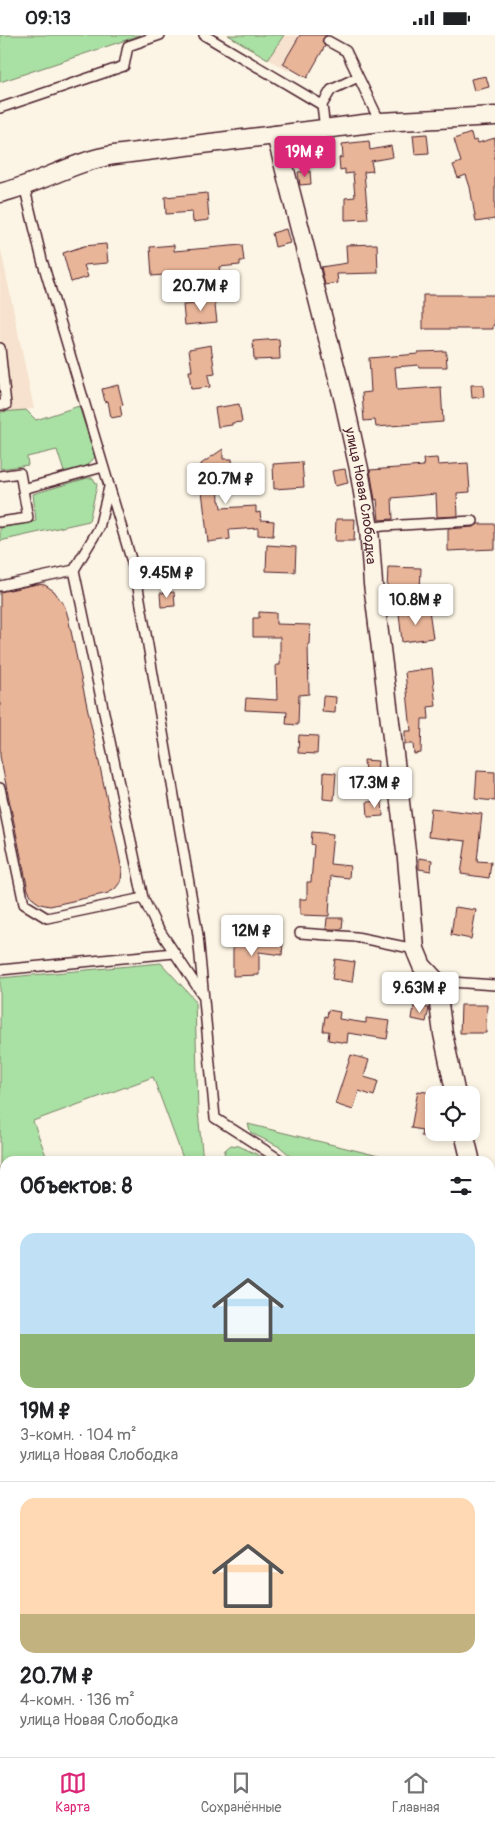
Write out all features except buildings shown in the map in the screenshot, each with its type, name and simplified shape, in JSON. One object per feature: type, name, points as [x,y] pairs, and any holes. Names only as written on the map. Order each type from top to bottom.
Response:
[{"type":"street","points":[[1,189],[24,185],[99,157],[380,122],[495,116]]},
{"type":"street","name":"улица Новая Слободка","points":[[276,135],[344,401],[369,528],[373,584],[407,859],[415,949],[422,966],[436,981]]},
{"type":"street","points":[[436,981],[443,1034],[454,1086]]},
{"type":"street","points":[[466,1141],[470,1156]]},
{"type":"lane","points":[[0,108],[124,66],[128,46],[160,35]]},
{"type":"lane","points":[[204,35],[322,105]]},
{"type":"lane","points":[[328,41],[346,51],[380,122]]},
{"type":"lane","points":[[324,129],[322,105],[331,90],[358,77]]},
{"type":"lane","points":[[24,185],[42,260],[136,576],[198,935],[215,1118],[274,1156]]},
{"type":"lane","points":[[0,348],[6,405],[0,405]]},
{"type":"lane","points":[[23,489],[103,467]]},
{"type":"lane","points":[[0,476],[20,473],[28,518],[0,522]]},
{"type":"lane","points":[[109,486],[99,528],[74,570],[144,898],[156,925],[204,996]]},
{"type":"lane","points":[[369,528],[473,521]]},
{"type":"lane","points":[[0,586],[74,570]]},
{"type":"lane","points":[[0,788],[24,904],[47,919],[144,898]]},
{"type":"lane","points":[[300,933],[356,937],[415,949]]},
{"type":"lane","points":[[0,970],[174,953]]},
{"type":"lane","points":[[436,981],[495,985]]},
{"type":"shaded area","points":[[228,35],[332,35],[307,78],[290,68],[288,71]]},
{"type":"shaded area","points":[[0,246],[5,269],[34,409],[0,412]]},
{"type":"green space","points":[[0,35],[141,35],[0,82]]},
{"type":"green space","points":[[228,35],[284,35],[268,59]]},
{"type":"green space","points":[[79,406],[95,457],[86,467],[64,472],[57,450],[27,457],[28,465],[0,469],[0,412],[26,410],[36,420]]},
{"type":"green space","points":[[87,478],[93,478],[97,485],[89,521],[0,541],[0,528],[36,521],[33,494]]},
{"type":"green space","points":[[161,963],[195,1000],[198,1112],[202,1156],[182,1156],[153,1077],[33,1121],[46,1156],[0,1156],[0,978]]},
{"type":"green space","points":[[248,1124],[379,1156],[291,1156],[280,1147],[251,1133]]},
{"type":"green space","points":[[231,1145],[239,1146],[260,1156],[224,1156],[225,1150]]}]
